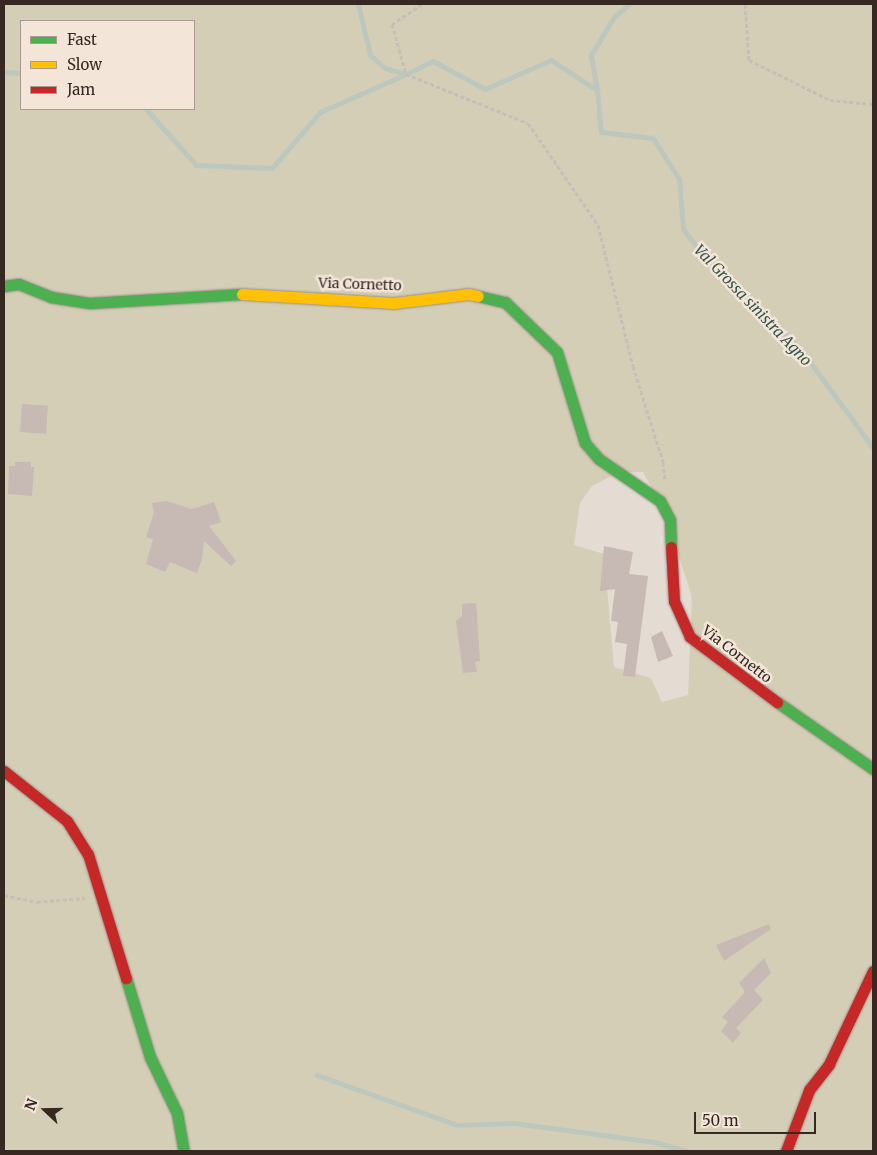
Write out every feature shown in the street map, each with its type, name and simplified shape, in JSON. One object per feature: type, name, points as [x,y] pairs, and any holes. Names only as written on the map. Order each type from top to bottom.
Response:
[{"type":"street","name":"Via Cornetto","points":[[4,286],[19,284],[51,297],[90,302],[193,295],[271,294],[394,302],[468,294],[505,302],[557,352],[585,443],[599,459],[660,501],[670,520],[674,601],[690,637],[752,685],[873,770]]},
{"type":"street","points":[[4,771],[67,821],[88,854],[150,1056],[177,1113],[184,1151]]},
{"type":"street","points":[[786,1151],[809,1090],[829,1064],[873,971]]},
{"type":"path","points":[[422,4],[392,24],[406,74],[528,124],[598,225],[633,366],[663,462],[666,492]]},
{"type":"path","points":[[745,4],[749,60],[830,100],[873,104]]},
{"type":"path","points":[[4,895],[37,902],[101,896]]},
{"type":"shaded area","points":[[4,4],[873,4],[873,1151],[4,1151]],"holes":[[[619,472],[643,472],[663,508],[692,597],[688,695],[662,702],[651,678],[614,667],[604,554],[574,545],[580,503],[592,486]]]},
{"type":"building","points":[[22,404],[48,406],[46,434],[20,432]]},
{"type":"building","points":[[15,462],[31,462],[31,467],[34,467],[32,496],[8,494],[9,466],[15,466]]},
{"type":"building","points":[[166,501],[192,509],[214,502],[221,522],[209,526],[236,561],[231,566],[204,541],[202,559],[197,573],[170,562],[165,572],[146,564],[153,539],[146,537],[154,513],[152,503]]},
{"type":"building","points":[[604,546],[633,552],[629,574],[648,576],[635,677],[623,676],[627,644],[615,642],[618,622],[611,621],[615,589],[600,591]]},
{"type":"building","points":[[476,603],[480,661],[475,662],[477,672],[463,673],[456,621],[462,616],[462,604]]},
{"type":"building","points":[[662,631],[673,656],[658,662],[651,637]]},
{"type":"building","points":[[769,924],[771,929],[724,961],[716,945]]},
{"type":"building","points":[[764,958],[771,973],[754,990],[763,1000],[736,1028],[741,1033],[733,1043],[721,1031],[728,1022],[722,1017],[745,992],[739,983]]},
{"type":"waterway","name":"Val Grossa sinistra Agno","points":[[358,4],[370,55],[385,68],[406,74],[433,61],[485,89],[551,60],[597,90],[601,132],[653,138],[679,179],[683,229],[703,256],[802,351],[873,448]]},
{"type":"waterway","points":[[597,90],[591,55],[614,17],[629,4]]},
{"type":"waterway","points":[[4,72],[20,73]]},
{"type":"waterway","points":[[147,110],[196,165],[272,168],[320,112],[406,74]]},
{"type":"waterway","points":[[317,1075],[457,1125],[514,1123],[655,1142],[686,1151]]},
{"type":"traffic: fast","points":[[4,286],[19,284],[51,297],[90,303],[242,294]]},
{"type":"traffic: fast","points":[[478,296],[505,302],[557,352],[585,443],[599,459],[660,501],[670,520],[671,547]]},
{"type":"traffic: fast","points":[[777,702],[873,769]]},
{"type":"traffic: fast","points":[[126,978],[150,1057],[177,1113],[184,1151]]},
{"type":"traffic: slow","points":[[242,294],[394,303],[468,294],[478,296]]},
{"type":"traffic: jam","points":[[671,547],[674,601],[690,637],[777,702]]},
{"type":"traffic: jam","points":[[4,771],[67,821],[88,854],[126,978]]},
{"type":"traffic: jam","points":[[786,1151],[809,1090],[829,1064],[873,971]]}]
